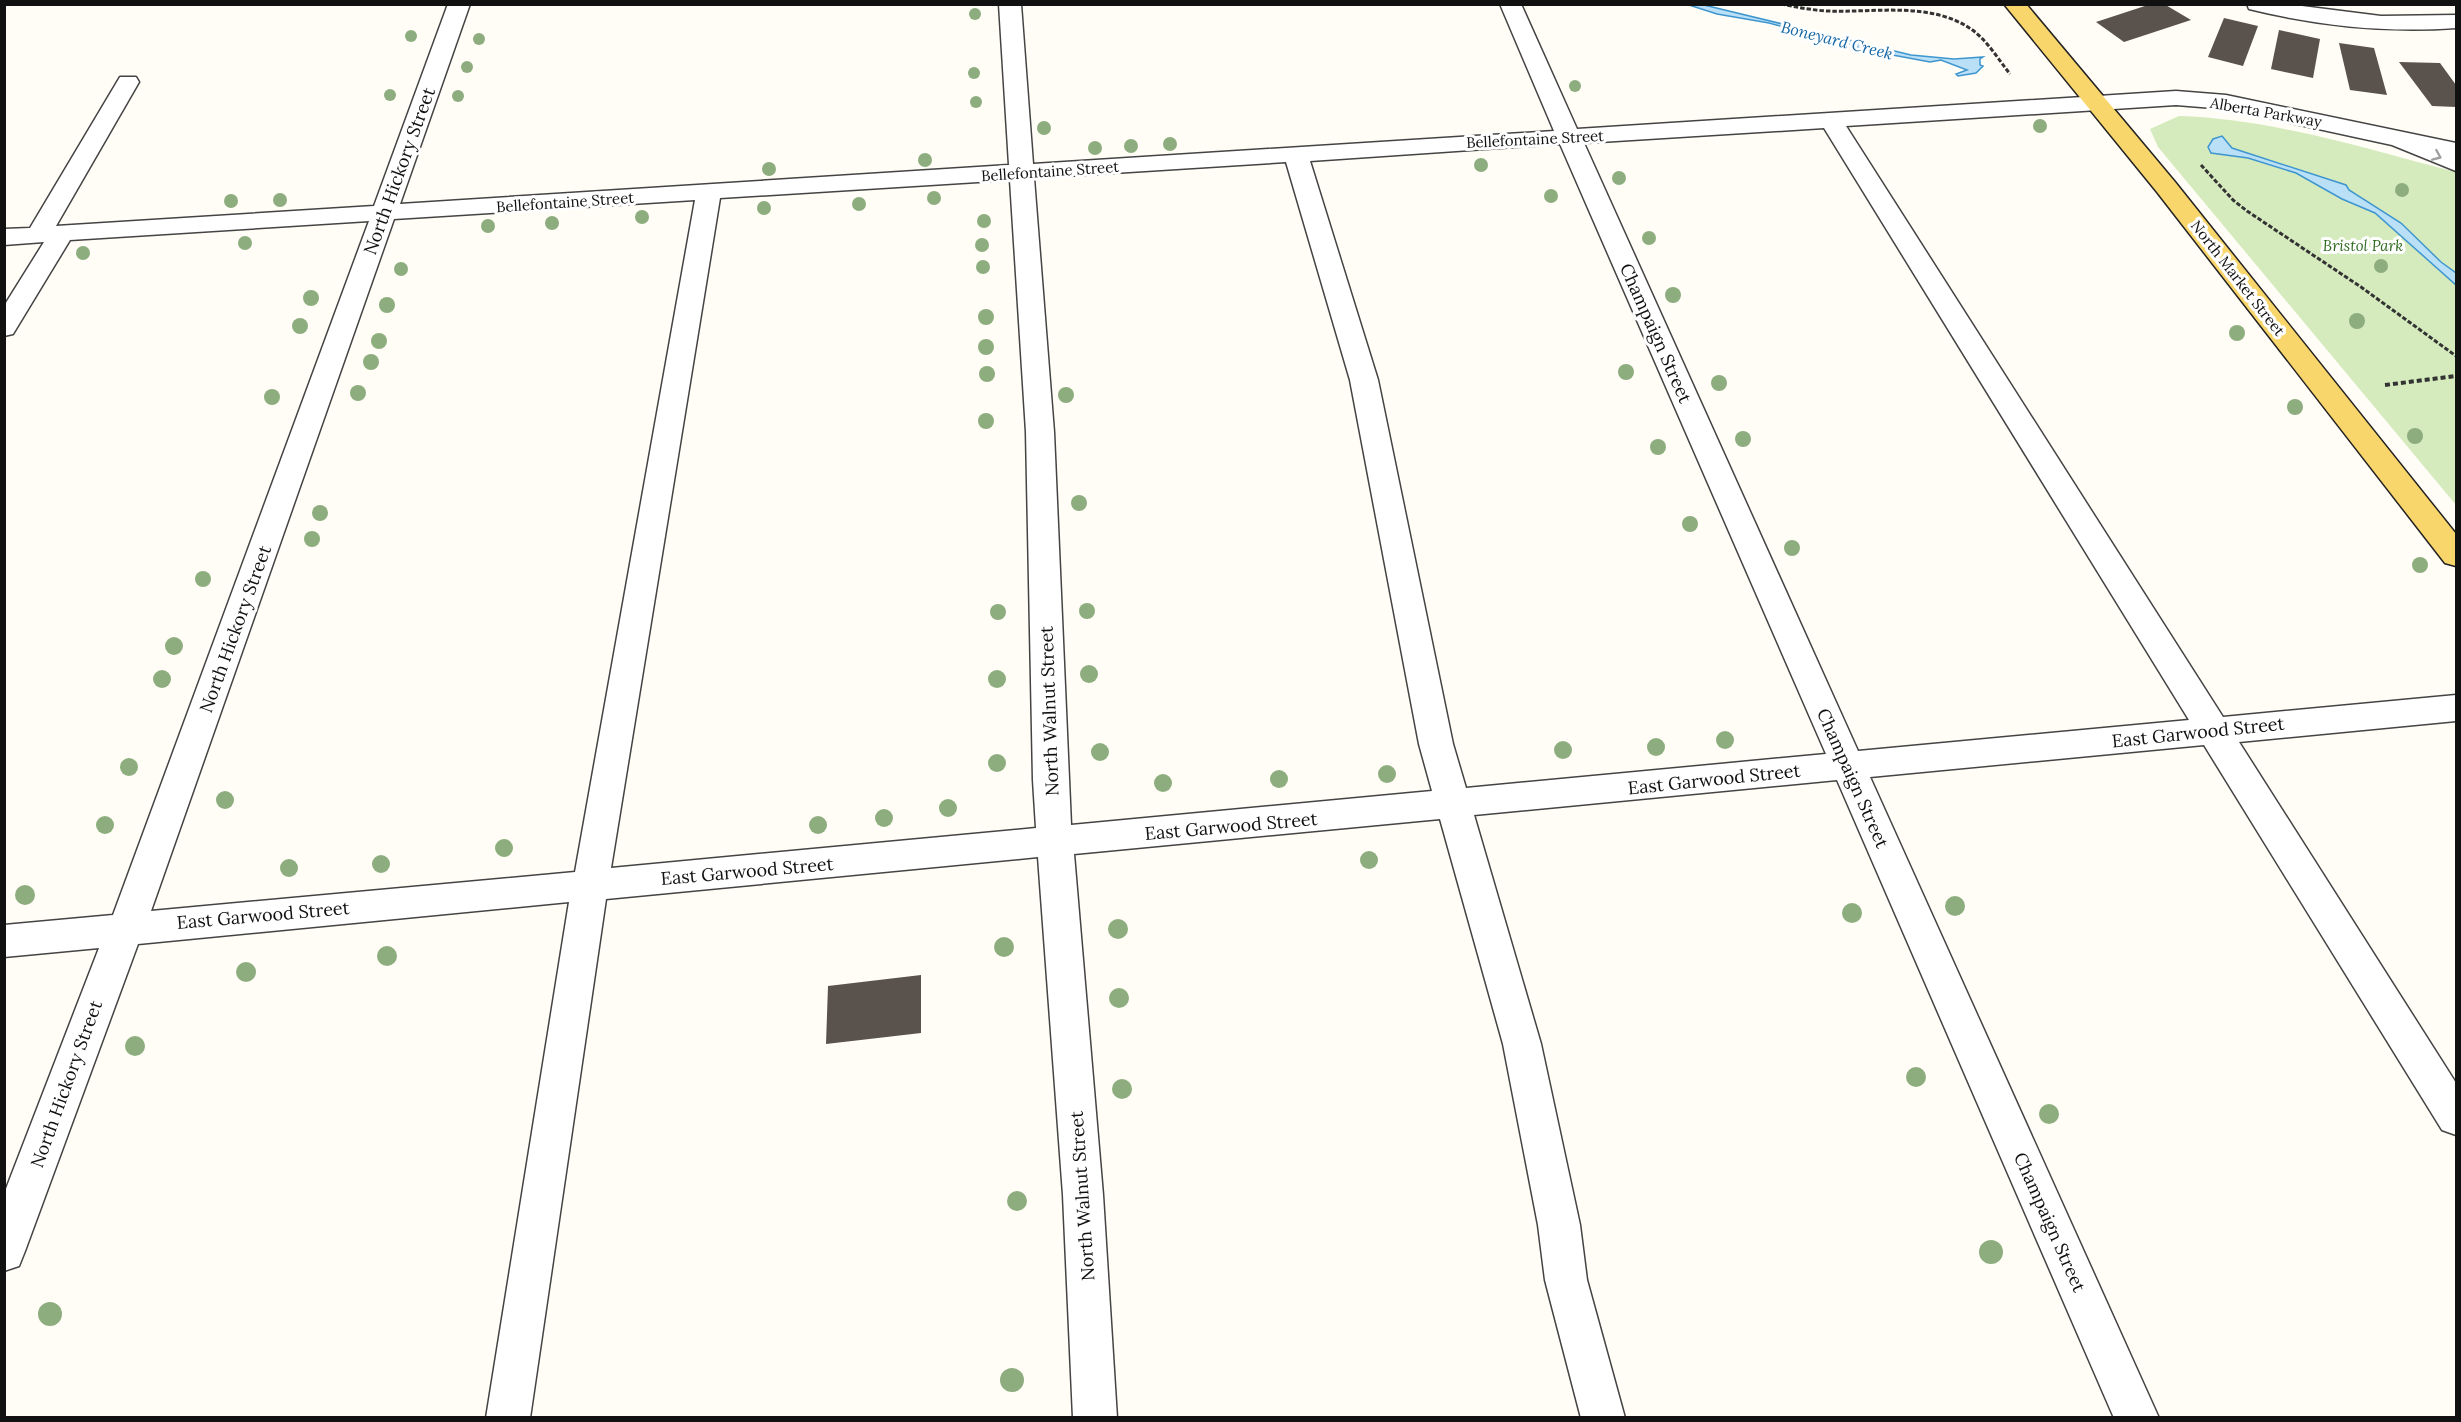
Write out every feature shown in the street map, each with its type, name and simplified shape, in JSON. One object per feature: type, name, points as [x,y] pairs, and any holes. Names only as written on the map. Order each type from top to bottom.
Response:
[{"type":"main road","name":"North Market Street","points":[[2014,4],[2166,187],[2457,555]]},
{"type":"street","name":"North Hickory Street","points":[[4,1251],[86,1027],[127,928],[459,4]]},
{"type":"street","name":"North Walnut Street","points":[[1010,4],[1040,432],[1050,780],[1083,1195],[1095,1418]]},
{"type":"street","name":"Champaign Street","points":[[1510,4],[2137,1418]]},
{"type":"street","points":[[2257,4],[2360,23],[2403,25],[2457,22]]},
{"type":"street","points":[[4,328],[128,82]]},
{"type":"street","name":"Alberta Parkway","points":[[2095,103],[2176,98],[2226,102],[2457,150]]},
{"type":"street","name":"Bellefontaine Street","points":[[4,237],[2095,103]]},
{"type":"street","points":[[1830,119],[2216,730],[2457,1117]]},
{"type":"street","name":"Alberta Parkway","points":[[2399,139],[2457,164]]},
{"type":"street","points":[[1296,154],[1364,380],[1436,744],[1522,1044],[1558,1225],[1566,1280],[1603,1418]]},
{"type":"street","points":[[508,1418],[590,886],[709,193]]},
{"type":"street","name":"East Garwood Street","points":[[4,941],[2457,708]]},
{"type":"path","points":[[1781,4],[1827,10],[1893,10],[1957,22],[1970,28],[2014,78]]},
{"type":"path","points":[[2196,159],[2233,200],[2247,211],[2361,287],[2457,356]]},
{"type":"path","points":[[2385,385],[2457,376]]},
{"type":"green space","name":"Bristol Park","points":[[2179,116],[2214,118],[2285,129],[2456,172],[2456,505],[2158,147],[2150,129]]},
{"type":"water","name":"Boneyard Creek","points":[[1689,5],[1704,5],[1911,55],[1954,59],[1983,57],[1980,59],[1980,65],[1983,66],[1976,73],[1958,76],[1956,74],[1967,70],[1941,60],[1930,62],[1871,51],[1769,23],[1717,14]]},
{"type":"water","points":[[2222,136],[2232,148],[2346,185],[2349,190],[2401,223],[2441,262],[2456,273],[2456,285],[2375,213],[2342,199],[2296,173],[2248,158],[2211,153],[2208,147],[2213,139]]},
{"type":"building","points":[[2151,4],[2164,4],[2191,20],[2124,42],[2096,22]]},
{"type":"building","points":[[2224,18],[2258,26],[2243,66],[2208,57]]},
{"type":"building","points":[[2279,30],[2320,39],[2313,78],[2271,69]]},
{"type":"building","points":[[2339,43],[2374,48],[2387,95],[2350,90]]},
{"type":"building","points":[[2399,62],[2440,63],[2456,85],[2456,107],[2432,106]]},
{"type":"building","points":[[921,975],[921,1033],[826,1044],[828,986]]}]
